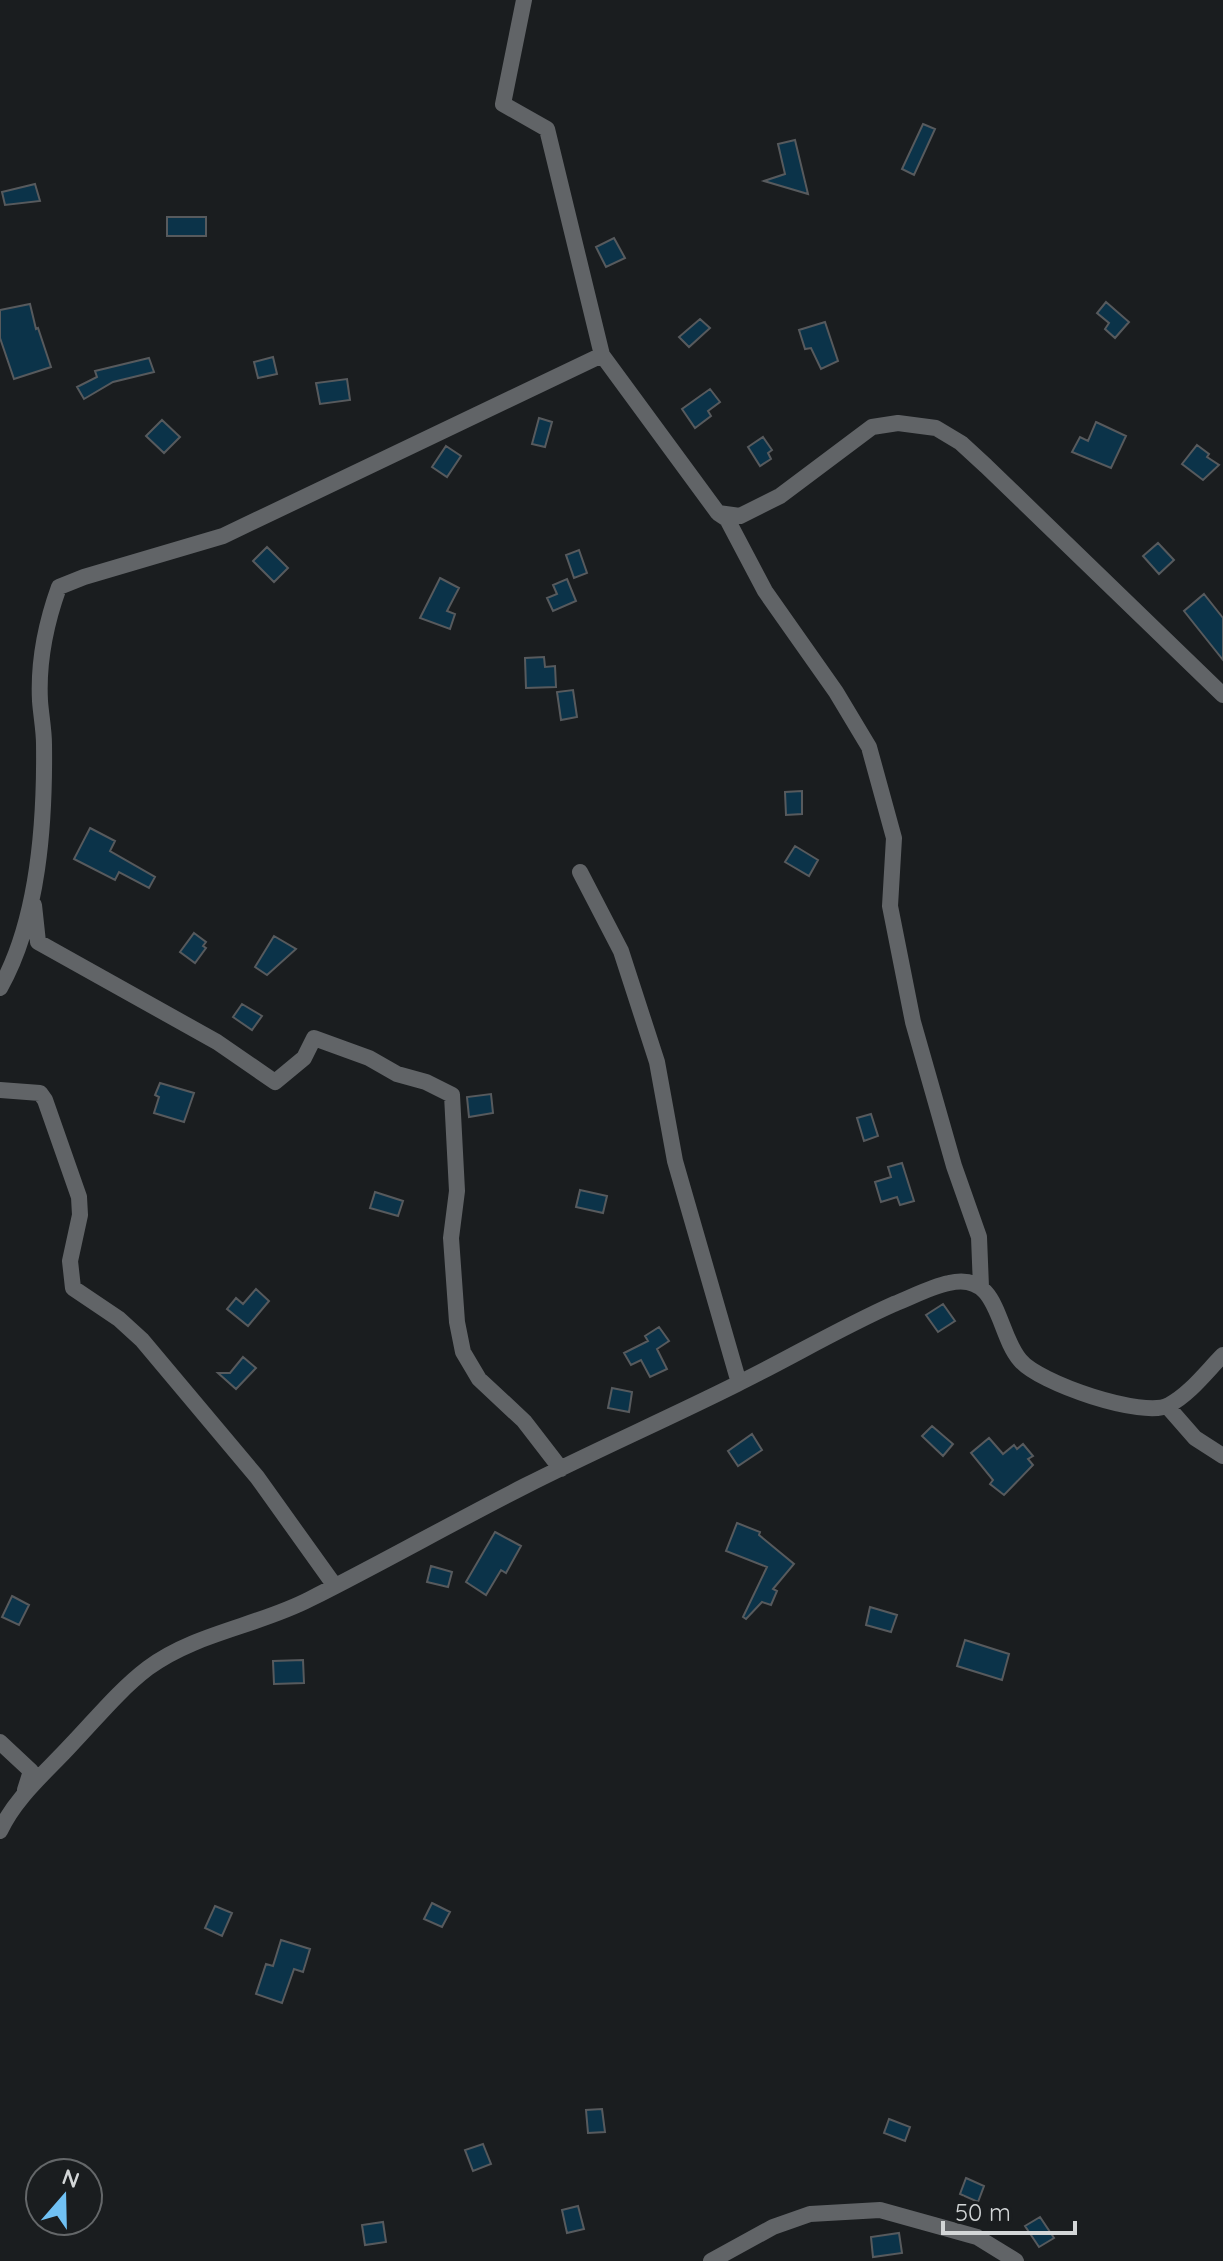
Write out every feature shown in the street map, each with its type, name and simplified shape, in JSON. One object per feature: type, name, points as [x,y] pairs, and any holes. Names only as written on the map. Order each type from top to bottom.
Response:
[{"type":"street","points":[[524,0],[503,104],[547,129],[602,355],[718,513],[727,519],[765,591],[836,692],[869,747],[894,838],[890,906],[913,1022],[954,1166],[979,1237],[981,1287]]},
{"type":"street","points":[[561,1469],[524,1421],[479,1379],[463,1352],[457,1322],[451,1238],[457,1191],[452,1095],[426,1082],[397,1074],[369,1058],[314,1038],[304,1058],[275,1082],[217,1042],[38,942],[33,895],[45,741],[40,699],[48,617],[59,587],[223,536],[602,355]]},
{"type":"street","points":[[718,513],[740,516],[780,496],[872,427],[898,423],[936,428],[961,443],[986,466],[1223,695]]},
{"type":"street","points":[[580,872],[621,951],[657,1062],[675,1161],[739,1383]]},
{"type":"street","points":[[0,988],[10,970],[33,895]]},
{"type":"street","points":[[0,1090],[40,1093],[45,1100],[79,1197],[80,1215],[70,1261],[75,1290],[119,1319],[142,1340],[248,1466],[335,1586]]},
{"type":"street","points":[[0,1831],[23,1796],[123,1690],[151,1666],[204,1638],[292,1608],[561,1469],[739,1383],[846,1325],[920,1293],[966,1280],[981,1287],[992,1302],[1018,1359],[1035,1375],[1055,1384],[1136,1407],[1154,1409],[1167,1406],[1183,1395],[1223,1355]]},
{"type":"street","points":[[1167,1406],[1195,1438],[1223,1456]]},
{"type":"street","points":[[0,1742],[31,1771],[23,1796]]},
{"type":"street","points":[[711,2261],[773,2227],[810,2214],[880,2210],[977,2237],[1016,2261]]},
{"type":"building","points":[[923,124],[935,129],[914,175],[902,169]]},
{"type":"building","points":[[795,140],[808,194],[764,181],[785,174],[778,144]]},
{"type":"building","points":[[35,184],[40,201],[5,205],[2,192]]},
{"type":"building","points":[[167,217],[206,217],[206,236],[167,236]]},
{"type":"building","points":[[614,238],[625,258],[606,267],[596,247]]},
{"type":"building","points":[[1106,302],[1129,322],[1115,338],[1105,329],[1109,323],[1097,313]]},
{"type":"building","points":[[30,304],[51,367],[14,379],[0,338],[0,310]]},
{"type":"building","points":[[700,319],[710,328],[689,347],[679,337]]},
{"type":"building","points":[[825,322],[838,361],[821,369],[811,348],[805,349],[799,330]]},
{"type":"building","points":[[273,357],[277,374],[258,378],[254,362]]},
{"type":"building","points":[[149,358],[154,372],[113,382],[84,399],[77,387],[97,377],[95,371]]},
{"type":"building","points":[[347,379],[350,400],[320,404],[316,383]]},
{"type":"building","points":[[710,389],[720,402],[708,411],[711,416],[695,428],[682,409]]},
{"type":"building","points":[[539,418],[552,422],[545,447],[532,444]]},
{"type":"building","points":[[162,420],[180,437],[164,453],[146,436]]},
{"type":"building","points":[[1096,422],[1126,436],[1111,468],[1072,452],[1080,437],[1088,441]]},
{"type":"building","points":[[763,437],[772,450],[768,453],[771,459],[760,466],[748,447]]},
{"type":"building","points":[[1197,445],[1219,465],[1203,480],[1182,464]]},
{"type":"building","points":[[446,446],[461,456],[447,477],[432,467]]},
{"type":"building","points":[[1158,543],[1174,560],[1159,574],[1143,556]]},
{"type":"building","points":[[267,547],[288,568],[274,582],[253,561]]},
{"type":"building","points":[[579,550],[587,573],[574,578],[566,555]]},
{"type":"building","points":[[440,578],[459,588],[447,611],[455,614],[450,629],[420,618]]},
{"type":"building","points":[[567,579],[576,601],[553,611],[547,598],[557,594],[553,585]]},
{"type":"building","points":[[1204,594],[1223,618],[1223,660],[1184,611]]},
{"type":"building","points":[[544,657],[545,667],[555,666],[556,687],[526,688],[525,658]]},
{"type":"building","points":[[573,690],[577,717],[561,720],[557,692]]},
{"type":"building","points":[[802,791],[802,814],[786,815],[785,792]]},
{"type":"building","points":[[90,828],[115,841],[110,851],[155,877],[149,888],[119,872],[115,880],[74,859]]},
{"type":"building","points":[[795,846],[818,860],[809,876],[785,862]]},
{"type":"building","points":[[194,933],[206,942],[203,946],[206,948],[195,963],[180,952]]},
{"type":"building","points":[[274,936],[296,949],[267,975],[255,967]]},
{"type":"building","points":[[242,1004],[262,1016],[252,1030],[233,1017]]},
{"type":"building","points":[[160,1083],[194,1093],[184,1122],[154,1113],[159,1097],[155,1095]]},
{"type":"building","points":[[491,1094],[493,1113],[469,1117],[467,1097]]},
{"type":"building","points":[[871,1114],[878,1136],[864,1141],[857,1118]]},
{"type":"building","points":[[902,1163],[914,1201],[900,1205],[897,1197],[881,1202],[875,1182],[891,1177],[888,1167]]},
{"type":"building","points":[[580,1190],[607,1196],[603,1213],[576,1207]]},
{"type":"building","points":[[375,1192],[403,1201],[398,1216],[370,1208]]},
{"type":"building","points":[[256,1289],[269,1301],[248,1326],[227,1309],[236,1298],[243,1304]]},
{"type":"building","points":[[943,1304],[955,1321],[938,1332],[926,1315]]},
{"type":"building","points":[[659,1327],[669,1341],[657,1349],[667,1369],[650,1377],[641,1360],[631,1365],[624,1353],[648,1341],[645,1336]]},
{"type":"building","points":[[243,1357],[256,1368],[236,1389],[218,1373],[230,1373]]},
{"type":"building","points":[[612,1388],[632,1392],[629,1412],[608,1408]]},
{"type":"building","points":[[932,1426],[953,1444],[943,1456],[922,1436]]},
{"type":"building","points":[[752,1434],[762,1450],[738,1466],[728,1451]]},
{"type":"building","points":[[989,1438],[1003,1454],[1014,1445],[1017,1449],[1023,1444],[1033,1456],[1028,1459],[1033,1465],[1004,1495],[990,1484],[993,1480],[971,1453]]},
{"type":"building","points":[[737,1523],[760,1532],[759,1535],[794,1564],[773,1589],[777,1591],[771,1605],[762,1602],[746,1619],[743,1617],[767,1567],[726,1551]]},
{"type":"building","points":[[495,1532],[521,1546],[506,1573],[501,1570],[486,1595],[466,1582]]},
{"type":"building","points":[[431,1566],[452,1572],[448,1587],[427,1582]]},
{"type":"building","points":[[12,1596],[29,1605],[19,1625],[2,1617]]},
{"type":"building","points":[[870,1607],[897,1615],[891,1632],[866,1625]]},
{"type":"building","points":[[965,1640],[1009,1654],[1002,1680],[957,1666]]},
{"type":"building","points":[[303,1660],[304,1683],[274,1684],[273,1661]]},
{"type":"building","points":[[432,1903],[450,1912],[442,1927],[424,1919]]},
{"type":"building","points":[[215,1906],[232,1913],[222,1936],[205,1928]]},
{"type":"building","points":[[281,1940],[310,1949],[303,1972],[294,1969],[282,2003],[256,1994],[266,1964],[273,1966]]},
{"type":"building","points":[[602,2109],[605,2132],[588,2133],[586,2110]]},
{"type":"building","points":[[889,2119],[910,2127],[905,2141],[884,2133]]},
{"type":"building","points":[[483,2144],[491,2164],[473,2171],[465,2150]]},
{"type":"building","points":[[966,2178],[984,2186],[978,2202],[960,2194]]},
{"type":"building","points":[[578,2206],[584,2229],[567,2233],[562,2210]]},
{"type":"building","points":[[1040,2217],[1054,2238],[1039,2247],[1025,2226]]},
{"type":"building","points":[[383,2222],[386,2242],[365,2245],[362,2225]]},
{"type":"building","points":[[899,2233],[902,2253],[873,2257],[871,2237]]}]
